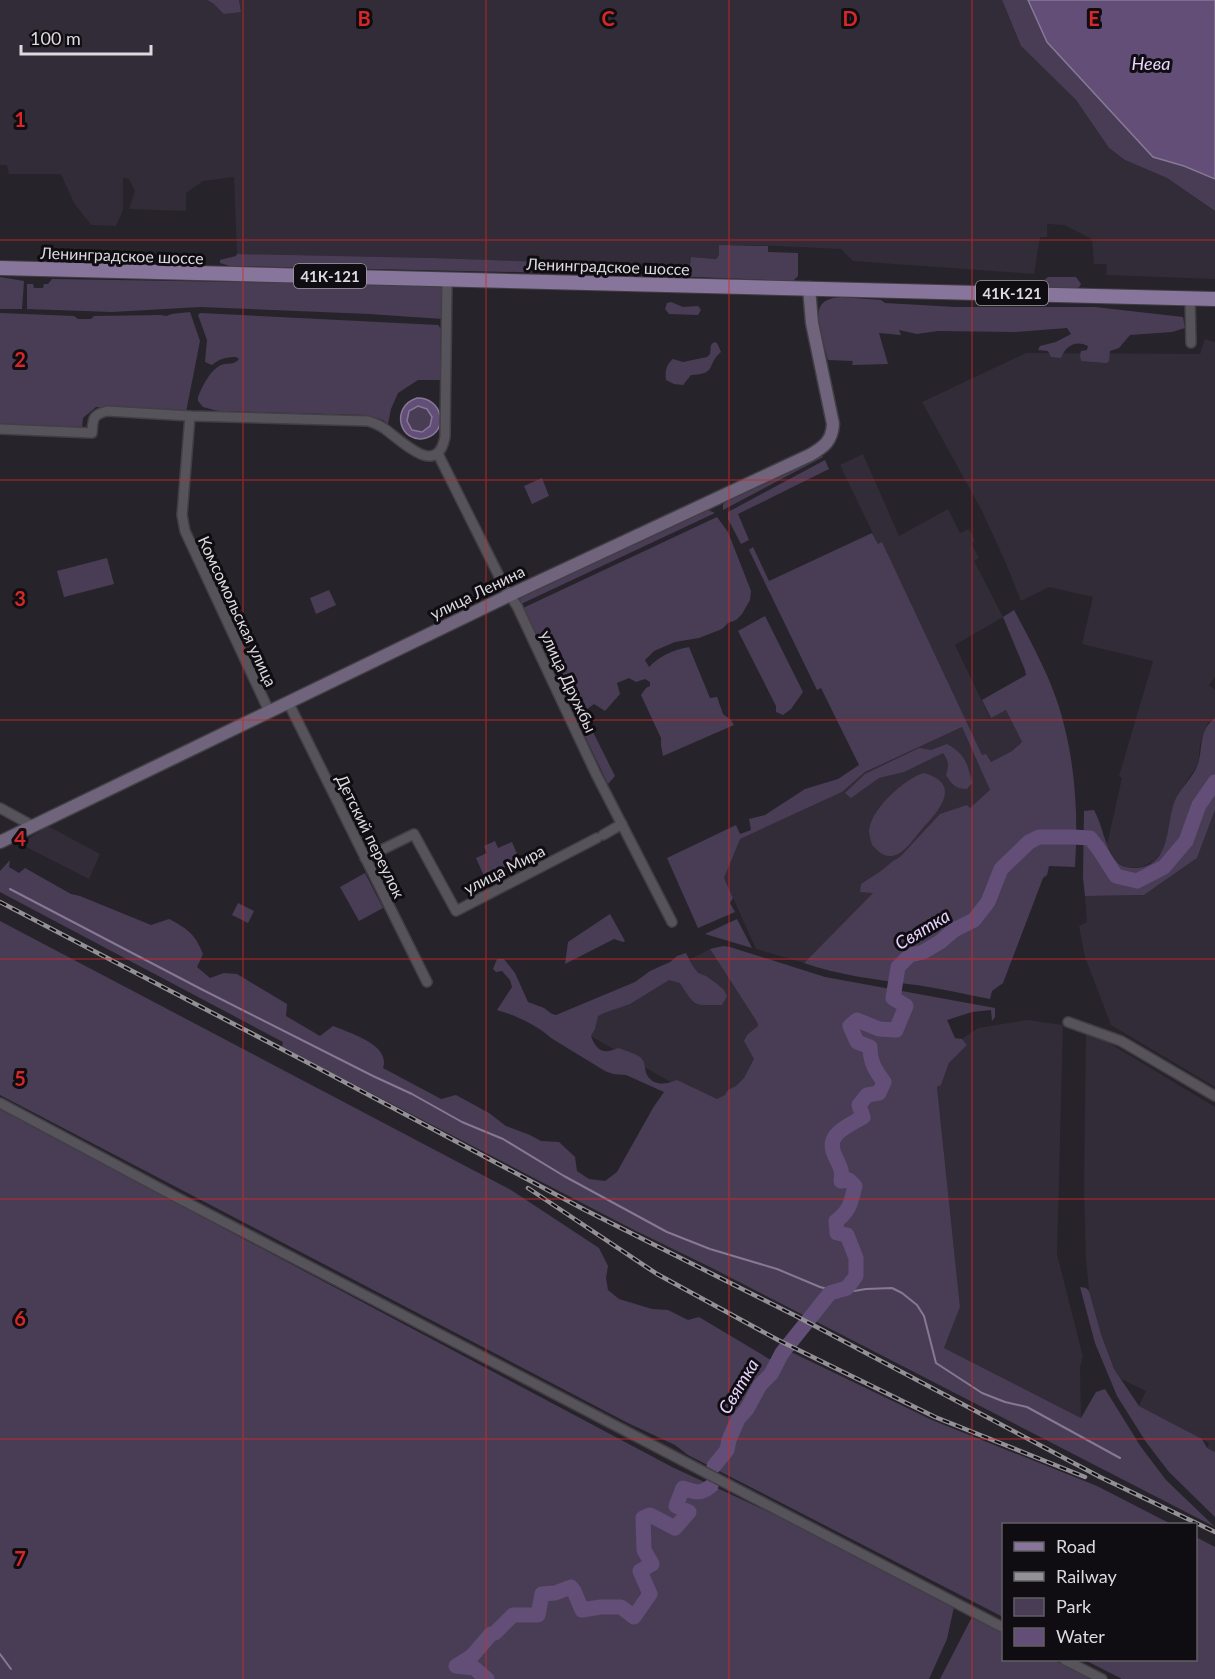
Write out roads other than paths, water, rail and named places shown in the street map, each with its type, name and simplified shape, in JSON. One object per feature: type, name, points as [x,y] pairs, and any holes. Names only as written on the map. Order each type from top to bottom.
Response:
[{"type":"main road","name":"Ленинградское шоссе","points":[[0,268],[1215,299]]},
{"type":"street","points":[[0,429],[92,433],[93,419],[98,413],[106,411],[368,421],[383,427],[418,453],[430,457],[438,454],[445,436],[447,278]]},
{"type":"street","name":"улица Ленина","points":[[0,842],[510,595],[810,455],[827,444],[832,432],[832,424],[812,323],[809,288]]},
{"type":"street","points":[[1190,298],[1191,343]]},
{"type":"street","name":"Комсомольская улица","points":[[190,416],[182,514],[185,531],[269,711]]},
{"type":"street","name":"улица Дружбы","points":[[438,454],[517,606],[596,774],[672,922]]},
{"type":"street","name":"Детский переулок","points":[[288,702],[427,982]]},
{"type":"street","points":[[0,808],[33,826]]},
{"type":"street","name":"улица Мира","points":[[365,858],[414,834],[456,911],[622,824]]},
{"type":"street","points":[[1068,1022],[1121,1041],[1215,1096]]},
{"type":"street","points":[[0,1103],[1002,1627]]},
{"type":"street","points":[[1069,1661],[1102,1679]]},
{"type":"water","name":"Нева","points":[[1028,0],[1215,0],[1215,179],[1184,166],[1153,157],[1047,42]]},
{"type":"water","points":[[417,398],[426,399],[437,408],[440,422],[434,434],[417,439],[404,431],[401,416],[408,403]],"holes":[[[418,406],[427,409],[432,417],[430,426],[422,432],[412,430],[407,421],[409,411]]]},
{"type":"waterway","name":"Святка","points":[[714,1466],[727,1450],[738,1419],[747,1409],[760,1385],[771,1374],[782,1353],[830,1293],[847,1288],[856,1276],[856,1258],[847,1235],[837,1233],[836,1221],[847,1210],[855,1186],[849,1180],[841,1181],[840,1167],[832,1143],[838,1133],[863,1117],[859,1105],[867,1095],[879,1093],[884,1082],[874,1066],[870,1047],[857,1042],[850,1026],[857,1020],[879,1029],[896,1030],[906,1006],[893,998],[898,967],[910,955],[923,952],[954,930],[974,920],[988,902],[1001,869],[1029,842],[1039,837],[1090,838],[1116,876],[1137,881],[1164,867],[1186,841],[1199,805],[1215,782]]},
{"type":"waterway","points":[[10,889],[201,989],[412,1094],[462,1122],[503,1139],[564,1176],[667,1232],[710,1249],[777,1269],[820,1287],[842,1293],[892,1288],[902,1293],[917,1305],[924,1316],[936,1363],[982,1393],[1027,1407],[1120,1458]]},
{"type":"waterway","name":"Святка","points":[[487,1679],[474,1668],[456,1666],[472,1656],[491,1634],[495,1633],[513,1615],[538,1615],[542,1594],[555,1593],[571,1587],[582,1610],[621,1607],[634,1617],[650,1594],[640,1571],[652,1564],[644,1550],[643,1518],[650,1515],[675,1528],[689,1512],[676,1506],[683,1488],[697,1492],[704,1491],[711,1486]]},
{"type":"waterway","points":[[0,1654],[11,1669]]},
{"type":"railway","points":[[0,902],[585,1210],[796,1316],[1100,1477],[1196,1523]]},
{"type":"railway","points":[[528,1188],[657,1274],[778,1340],[935,1417],[1085,1477]]},
{"type":"railway","points":[[1197,1523],[1215,1532]]}]
